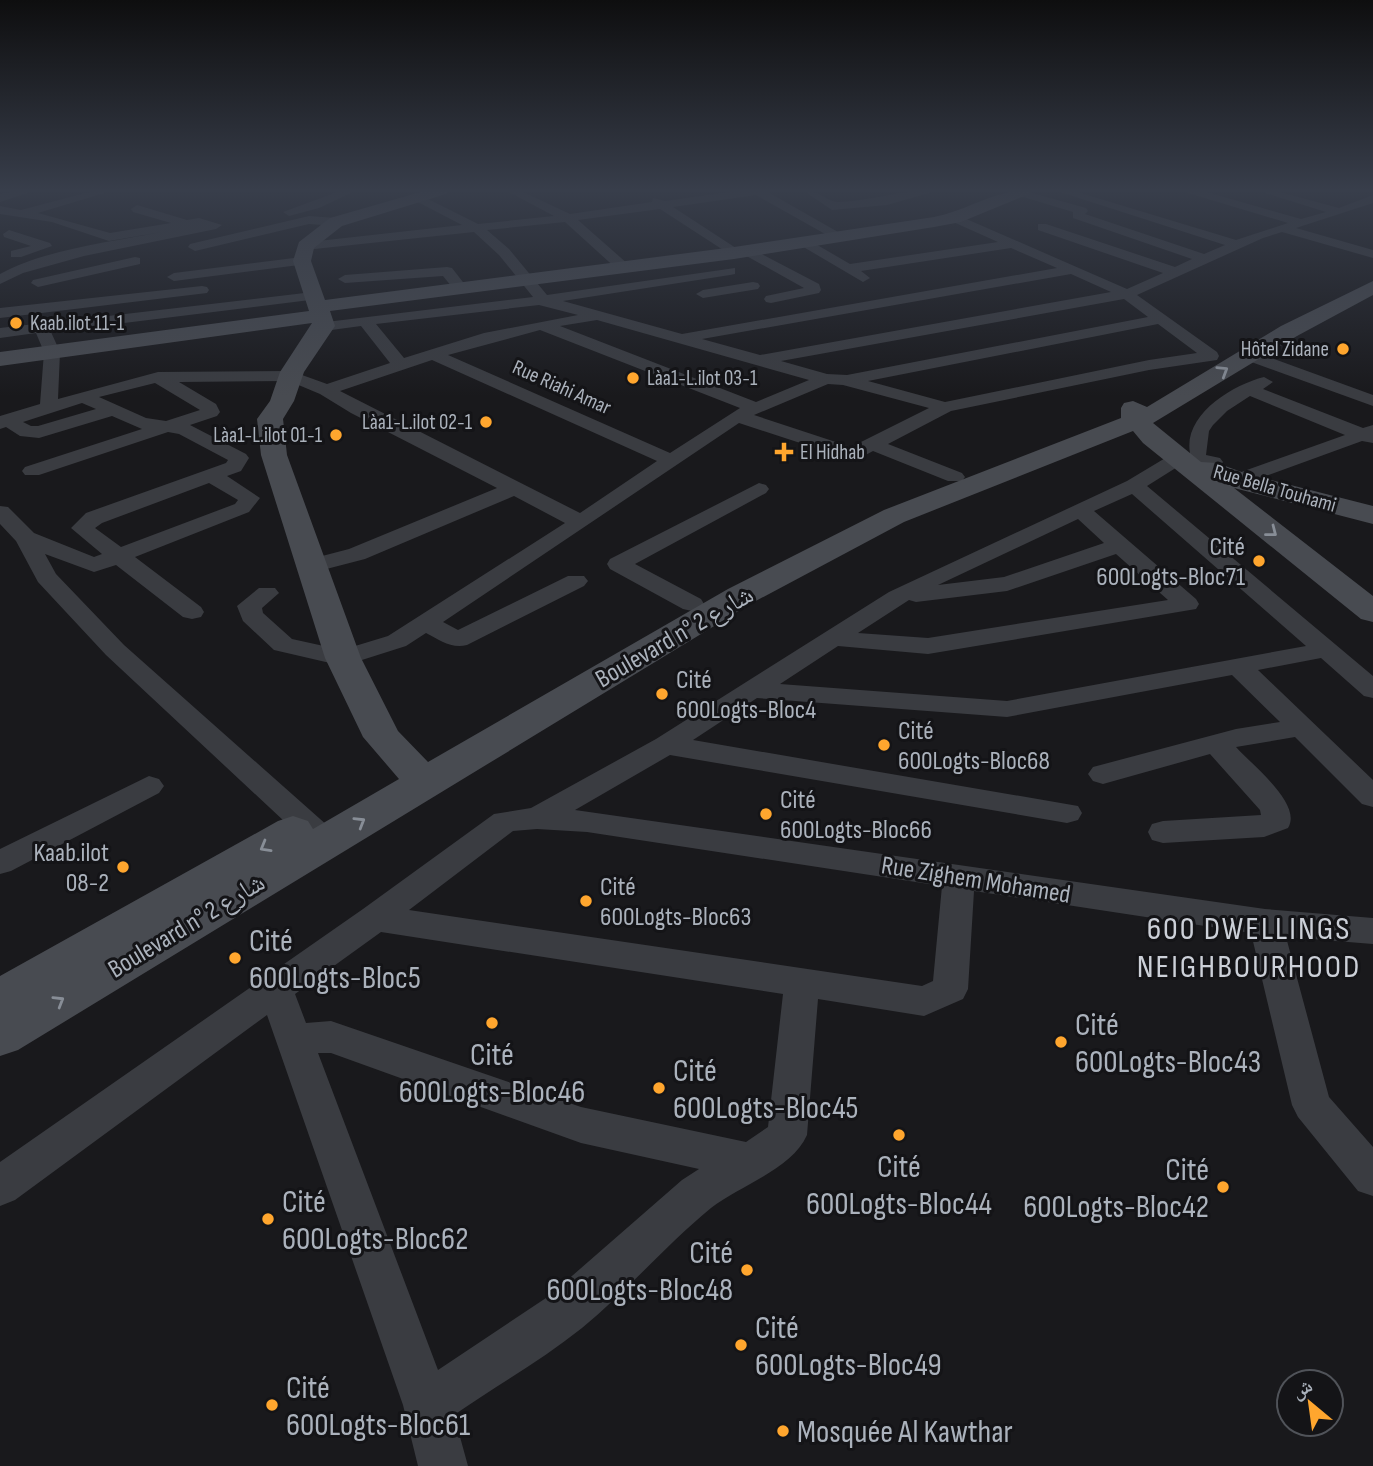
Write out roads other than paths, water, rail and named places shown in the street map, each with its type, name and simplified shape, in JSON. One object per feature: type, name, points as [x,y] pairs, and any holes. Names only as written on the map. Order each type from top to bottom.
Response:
[{"type":"main road","points":[[0,359],[52,352],[313,275],[334,259]]},
{"type":"main road","points":[[313,275],[461,289],[709,259]]},
{"type":"main road","name":"Boulevard n° شارع 2","points":[[0,1035],[317,832],[692,604],[775,558],[862,516],[955,477],[1156,434],[1210,356],[1373,270]]},
{"type":"main road","points":[[313,275],[291,376],[282,401],[270,419],[274,456],[343,658],[382,737],[416,774]]},
{"type":"main road","name":"Boulevard n° شارع 2","points":[[416,774],[834,546],[953,491],[1156,434],[1249,355],[1373,287]]},
{"type":"main road","points":[[1156,434],[1237,480],[1373,583]]},
{"type":"main road","points":[[1156,434],[1373,612]]},
{"type":"main road","name":"Rue Bella Touhami","points":[[1237,480],[1373,515]]},
{"type":"main road","name":"Boulevard n° شارع 2","points":[[0,1000],[317,832]]},
{"type":"street","points":[[7,272],[54,259]]},
{"type":"street","points":[[38,283],[139,259]]},
{"type":"street","points":[[237,259],[313,275]]},
{"type":"street","points":[[308,259],[313,275],[365,321],[401,366]]},
{"type":"street","points":[[0,333],[42,329],[313,275],[367,259]]},
{"type":"street","points":[[510,259],[542,300],[566,320]]},
{"type":"street","points":[[614,259],[624,268]]},
{"type":"street","points":[[365,321],[542,300],[722,259]]},
{"type":"street","points":[[735,259],[752,286],[838,346]]},
{"type":"street","points":[[740,259],[814,287],[814,290],[808,293],[771,299]]},
{"type":"street","points":[[832,259],[900,298]]},
{"type":"street","points":[[849,269],[902,259]]},
{"type":"street","points":[[1047,259],[1127,294],[1210,356]]},
{"type":"street","points":[[1133,259],[1175,272]]},
{"type":"street","points":[[761,360],[1127,294],[1201,259]]},
{"type":"street","points":[[677,338],[1071,270]]},
{"type":"street","points":[[345,279],[447,271],[461,289]]},
{"type":"street","points":[[7,272],[64,291],[104,286]]},
{"type":"street","points":[[157,279],[313,275]]},
{"type":"street","points":[[684,297],[752,286]]},
{"type":"street","points":[[0,313],[213,289]]},
{"type":"street","points":[[50,407],[52,352],[42,329],[46,307],[64,291]]},
{"type":"street","points":[[542,300],[945,407]]},
{"type":"street","points":[[326,390],[435,355],[542,325],[630,306]]},
{"type":"street","points":[[267,593],[249,606],[252,616],[283,645],[343,658],[397,641],[426,624],[746,412],[835,379],[1159,319]]},
{"type":"street","points":[[542,325],[846,454],[859,453],[945,407],[1149,365],[1210,356]]},
{"type":"street","name":"Rue Riahi Amar","points":[[435,355],[670,460]]},
{"type":"street","points":[[1249,355],[1373,401]]},
{"type":"street","points":[[0,1186],[375,918],[505,821],[537,818],[666,745],[897,597],[1134,485],[1156,434],[1200,430],[1214,414],[1248,389],[1290,370]]},
{"type":"street","points":[[4,421],[158,377],[291,376],[326,390],[357,409],[581,522]]},
{"type":"street","points":[[32,471],[211,412],[210,408],[158,377]]},
{"type":"street","points":[[1248,389],[1370,435]]},
{"type":"street","points":[[83,397],[142,423],[184,429],[239,458],[234,467],[86,522],[82,528],[192,612]]},
{"type":"street","points":[[4,421],[27,432],[39,432],[114,410]]},
{"type":"street","points":[[1237,480],[1370,435]]},
{"type":"street","points":[[874,445],[955,477]]},
{"type":"street","points":[[26,538],[83,563],[94,565],[242,508],[248,503],[250,498],[211,476]]},
{"type":"street","points":[[1134,485],[1373,690]]},
{"type":"street","points":[[311,566],[357,554],[515,488]]},
{"type":"street","points":[[692,604],[618,564],[759,489]]},
{"type":"street","points":[[832,638],[928,646],[1187,604],[1080,510]]},
{"type":"street","points":[[0,512],[26,538],[46,577],[115,650],[317,832]]},
{"type":"street","points":[[897,597],[1007,584],[1120,545]]},
{"type":"street","points":[[46,577],[83,563]]},
{"type":"street","points":[[426,624],[458,640],[576,580]]},
{"type":"street","points":[[752,690],[1007,709],[1325,650]]},
{"type":"street","points":[[1238,666],[1373,797]]},
{"type":"street","points":[[1103,774],[1216,743],[1301,727]]},
{"type":"street","points":[[1163,832],[1264,826],[1277,821],[1275,807],[1216,743]]},
{"type":"street","points":[[666,745],[1067,813]]},
{"type":"street","points":[[0,863],[149,786]]},
{"type":"street","name":"Rue Zighem Mohamed","points":[[537,818],[587,821],[1265,922],[1373,931]]},
{"type":"street","points":[[375,918],[924,1001],[950,989],[959,877]]},
{"type":"street","points":[[1265,922],[1312,1104],[1373,1177]]},
{"type":"street","points":[[427,1405],[565,1312],[697,1194],[748,1160],[772,1149],[787,1135],[802,983]]},
{"type":"street","points":[[275,988],[427,1405],[443,1466]]},
{"type":"street","points":[[293,1039],[331,1037],[581,1125],[748,1160]]},
{"type":"place","name":"Kaab.ilot 11-1","points":[[16,323]]},
{"type":"place","name":"Hôtel Zidane","points":[[1343,349]]},
{"type":"place","name":"Làa1-L.ilot 03-1","points":[[633,378]]},
{"type":"place","name":"Làa1-L.ilot 02-1","points":[[486,422]]},
{"type":"place","name":"Làa1-L.ilot 01-1","points":[[336,435]]},
{"type":"place","name":"El Hidhab","points":[[784,452]]},
{"type":"place","name":"Cité 600Logts-Bloc71","points":[[1259,561]]},
{"type":"place","name":"Cité 600Logts-Bloc4","points":[[662,694]]},
{"type":"place","name":"Cité 600Logts-Bloc68","points":[[884,745]]},
{"type":"place","name":"Cité 600Logts-Bloc66","points":[[766,814]]},
{"type":"place","name":"Kaab.ilot 08-2","points":[[123,867]]},
{"type":"place","name":"Cité 600Logts-Bloc63","points":[[586,901]]},
{"type":"place","name":"Cité 600Logts-Bloc5","points":[[235,958]]},
{"type":"place","name":"Cité 600Logts-Bloc46","points":[[492,1023]]},
{"type":"place","name":"Cité 600Logts-Bloc43","points":[[1061,1042]]},
{"type":"place","name":"Cité 600Logts-Bloc45","points":[[659,1088]]},
{"type":"place","name":"Cité 600Logts-Bloc44","points":[[899,1135]]},
{"type":"place","name":"Cité 600Logts-Bloc42","points":[[1223,1187]]},
{"type":"place","name":"Cité 600Logts-Bloc62","points":[[268,1219]]},
{"type":"place","name":"Cité 600Logts-Bloc48","points":[[747,1270]]},
{"type":"place","name":"Cité 600Logts-Bloc49","points":[[741,1345]]},
{"type":"place","name":"Cité 600Logts-Bloc61","points":[[272,1405]]},
{"type":"place","name":"Mosquée Al Kawthar","points":[[783,1431]]},
{"type":"district","name":"600 DWELLINGS NEIGHBOURHOOD","points":[[1249,946]]}]
